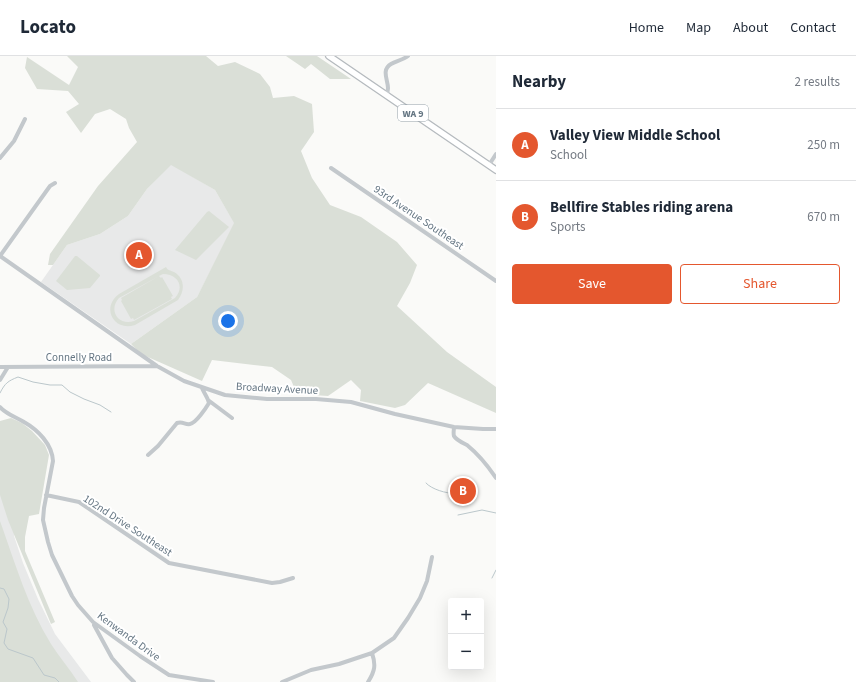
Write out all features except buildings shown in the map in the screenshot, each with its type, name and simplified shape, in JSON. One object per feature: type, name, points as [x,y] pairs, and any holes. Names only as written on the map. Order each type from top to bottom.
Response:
[{"type":"main road","name":"WA 9","points":[[329,56],[496,170]]},
{"type":"street","points":[[387,95],[388,87],[385,72],[387,67],[403,60],[408,56]]},
{"type":"street","points":[[0,158],[14,141],[25,119]]},
{"type":"street","points":[[489,165],[496,154]]},
{"type":"street","name":"93rd Avenue Southeast","points":[[331,168],[496,281]]},
{"type":"street","points":[[0,256],[50,186],[55,183]]},
{"type":"street","name":"Broadway Avenue","points":[[0,256],[157,366],[184,381],[202,388],[225,395],[267,399],[316,399],[351,402],[395,414],[454,427],[483,429],[496,428]]},
{"type":"street","name":"Connelly Road","points":[[0,367],[157,366]]},
{"type":"street","points":[[0,380],[8,367]]},
{"type":"street","points":[[202,388],[208,400],[232,418]]},
{"type":"street","points":[[148,454],[158,446],[177,423],[180,422],[189,424],[194,421],[208,404],[208,400]]},
{"type":"street","name":"Kenwanda Drive","points":[[0,407],[8,414],[30,426],[46,441],[53,454],[43,520],[52,555],[78,605],[93,622],[169,675],[213,682]]},
{"type":"street","points":[[454,427],[453,432],[455,438],[479,456],[496,478]]},
{"type":"street","name":"102nd Drive Southeast","points":[[46,495],[79,502],[169,563],[272,583],[293,578]]},
{"type":"street","points":[[282,682],[311,670],[340,664],[372,653],[394,638],[420,598],[427,581],[432,557]]},
{"type":"street","points":[[93,622],[112,658],[134,682]]},
{"type":"street","points":[[368,682],[375,667],[375,661],[372,653]]},
{"type":"shaded area","points":[[67,56],[206,56],[218,66],[235,62],[260,74],[270,87],[273,98],[294,96],[312,104],[314,132],[301,151],[312,178],[330,205],[361,217],[397,242],[417,265],[410,283],[397,306],[447,352],[496,387],[496,413],[428,383],[405,405],[395,408],[360,401],[361,390],[351,380],[328,396],[297,394],[291,380],[272,367],[212,360],[202,381],[141,354],[131,344],[197,297],[234,223],[215,190],[171,165],[147,189],[128,216],[100,234],[67,245],[53,265],[48,265],[50,254],[98,186],[137,142],[126,119],[110,109],[95,114],[81,133],[66,112],[79,104],[68,91],[37,89],[25,68],[27,57],[69,85],[78,67]]},
{"type":"shaded area","points":[[286,56],[317,56],[351,79],[330,79],[311,64],[305,69]]},
{"type":"shaded area","points":[[171,164],[215,190],[235,224],[197,297],[131,344],[41,282],[67,245],[100,234],[128,216],[147,189]]},
{"type":"shaded area","points":[[209,211],[229,227],[196,260],[175,250],[207,212]]},
{"type":"shaded area","points":[[75,256],[77,256],[100,275],[90,288],[67,290],[56,281]]},
{"type":"shaded area","points":[[166,267],[168,270],[178,275],[183,285],[182,293],[178,300],[135,325],[121,325],[112,317],[110,311],[111,305],[119,294]],"holes":[[[163,274],[173,276],[180,286],[178,294],[175,298],[134,321],[123,321],[116,316],[114,307],[119,298]]]},
{"type":"shaded area","points":[[159,276],[161,278],[162,277],[173,296],[171,297],[172,299],[134,320],[133,318],[131,319],[121,301],[121,298]]},
{"type":"shaded area","points":[[11,418],[22,423],[32,431],[45,445],[49,455],[39,514],[29,516],[25,537],[25,551],[55,622],[51,624],[8,520],[0,495],[0,421]]},
{"type":"shaded area","points":[[0,478],[18,526],[14,536],[23,563],[38,599],[55,634],[91,682],[75,682],[46,644],[0,539]]},
{"type":"shaded area","points":[[0,521],[22,584],[35,615],[51,644],[78,682],[0,682]]},
{"type":"waterway","points":[[0,393],[7,383],[18,377],[33,382],[50,385],[62,385],[70,392],[100,405],[111,412]]},
{"type":"waterway","points":[[426,483],[439,491],[454,493]]},
{"type":"waterway","points":[[458,515],[482,510],[496,513]]},
{"type":"waterway","points":[[492,578],[496,570]]},
{"type":"waterway","points":[[0,588],[4,589],[9,599],[8,608],[3,622],[7,629],[4,643],[8,649],[33,658],[44,675],[55,678],[59,682]]},
{"type":"place","name":"Valley View Middle School","points":[[139,255]]},
{"type":"place","name":"Bellfire Stables riding arena","points":[[463,491]]}]
